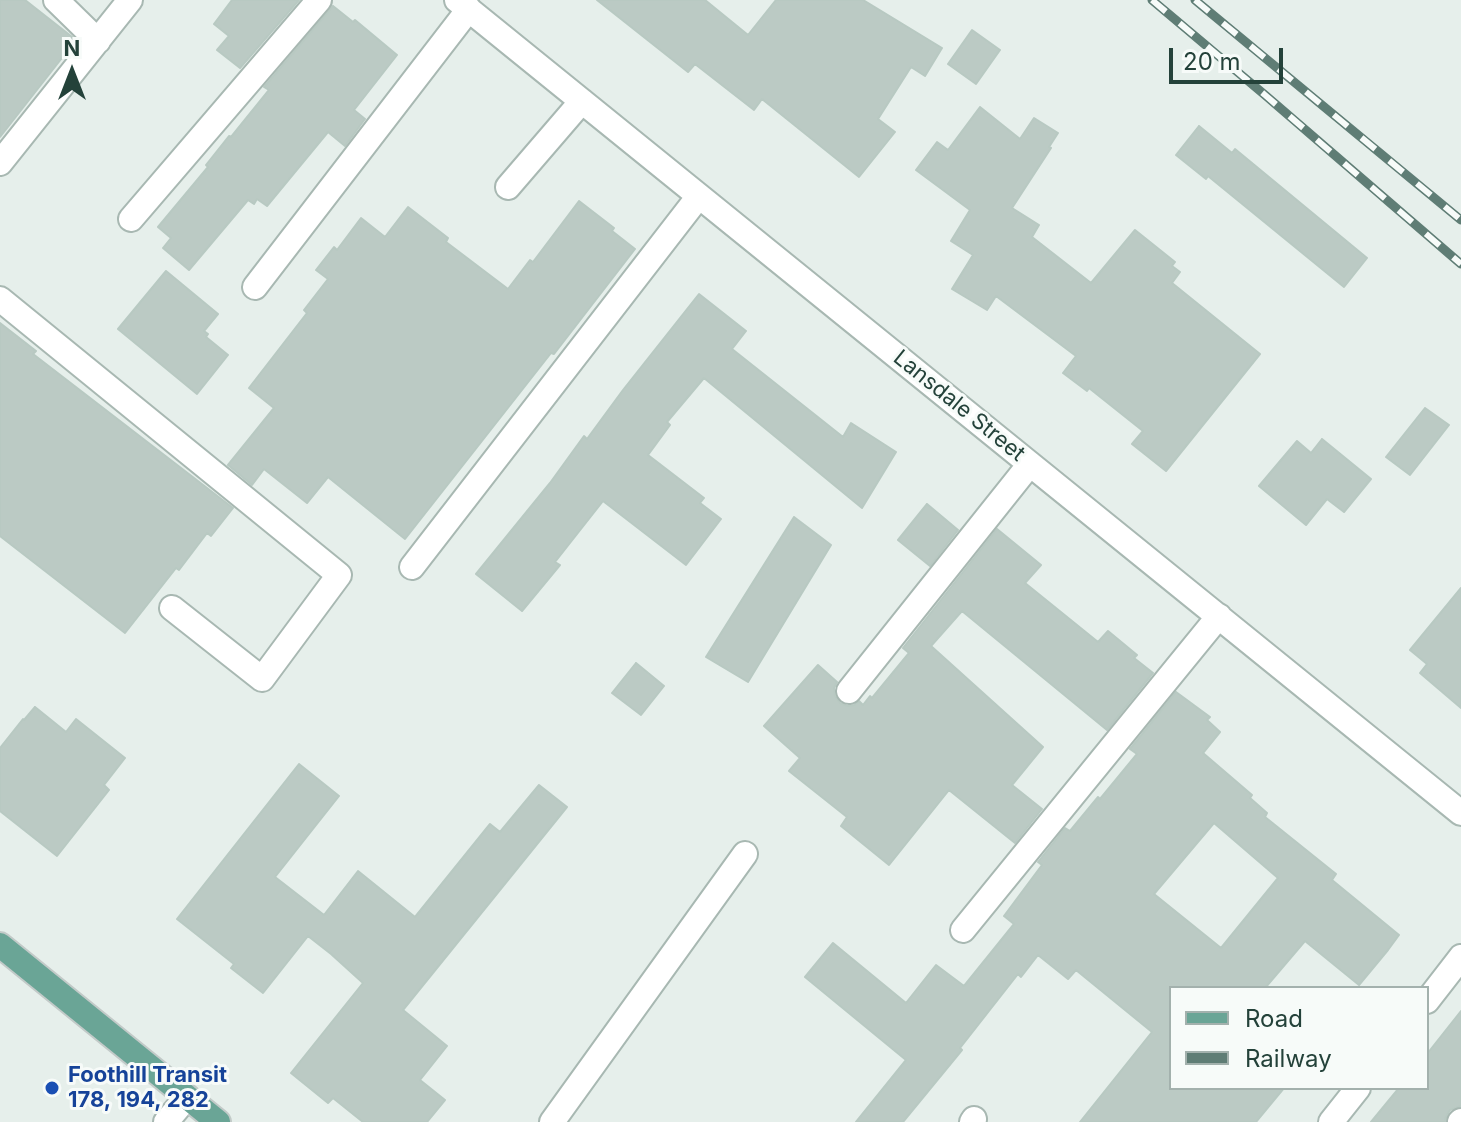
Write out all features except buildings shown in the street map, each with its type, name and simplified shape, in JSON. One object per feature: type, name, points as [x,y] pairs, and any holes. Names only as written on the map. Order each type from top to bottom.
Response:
[{"type":"main road","points":[[0,945],[218,1122]]},
{"type":"street","points":[[56,0],[98,41]]},
{"type":"street","points":[[0,163],[130,0]]},
{"type":"street","points":[[131,219],[319,0]]},
{"type":"street","points":[[255,287],[463,5]]},
{"type":"street","name":"Lansdale Street","points":[[463,5],[1461,813]]},
{"type":"street","points":[[508,187],[582,101]]},
{"type":"street","points":[[412,567],[699,196]]},
{"type":"street","points":[[0,299],[339,575],[262,679],[172,608]]},
{"type":"street","points":[[849,691],[1030,464]]},
{"type":"street","points":[[963,930],[1219,616]]},
{"type":"street","points":[[552,1122],[745,854]]},
{"type":"street","points":[[1429,998],[1461,957]]},
{"type":"street","points":[[1331,1122],[1356,1090]]},
{"type":"street","points":[[166,1122],[187,1097]]},
{"type":"railway","points":[[1152,0],[1461,264]]},
{"type":"railway","points":[[1195,0],[1461,220]]},
{"type":"place","name":"Foothill Transit 178, 194, 282","points":[[52,1088]]}]
